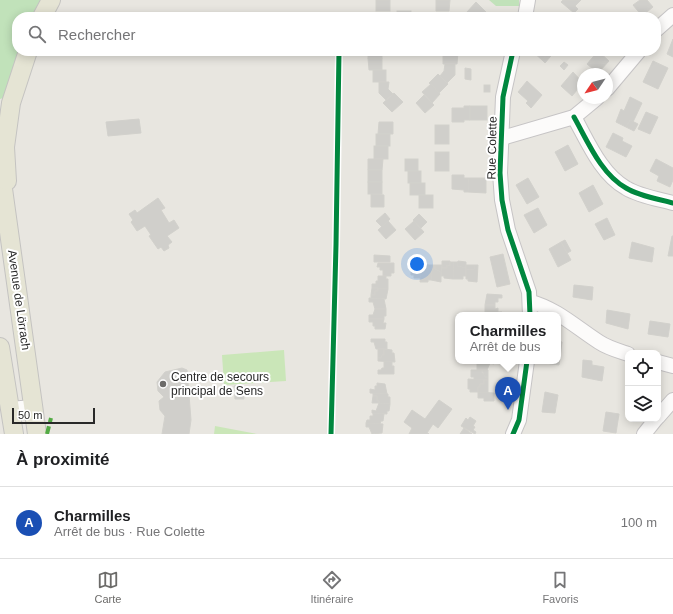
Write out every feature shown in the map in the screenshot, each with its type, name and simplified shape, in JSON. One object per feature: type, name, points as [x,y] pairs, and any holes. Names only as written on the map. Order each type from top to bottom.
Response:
[{"type":"main road","points":[[45,12],[51,0]]},
{"type":"main road","points":[[10,234],[5,148],[6,104],[26,56]]},
{"type":"main road","name":"Avenue de Lörrach","points":[[0,167],[37,434]]},
{"type":"main road","points":[[0,347],[14,434]]},
{"type":"street","points":[[526,12],[528,0]]},
{"type":"street","points":[[661,26],[673,15]]},
{"type":"street","name":"Rue Colette","points":[[512,56],[503,97],[500,173],[502,200],[508,230],[529,292],[530,309]]},
{"type":"street","points":[[613,82],[635,56]]},
{"type":"street","points":[[502,138],[574,118],[590,104]]},
{"type":"street","points":[[574,118],[603,167],[615,180],[628,189],[673,203]]},
{"type":"street","points":[[530,309],[544,306],[556,312]]},
{"type":"street","points":[[561,316],[601,344],[625,353]]},
{"type":"street","points":[[661,363],[673,366]]},
{"type":"street","points":[[513,434],[519,420],[527,364]]},
{"type":"street","points":[[661,413],[673,400]]},
{"type":"street","points":[[10,409],[33,407]]},
{"type":"street","points":[[644,434],[654,422]]},
{"type":"green space","points":[[0,0],[45,0],[39,12],[12,12],[12,56],[23,56],[6,97],[0,99]]},
{"type":"green space","points":[[489,0],[519,0],[519,6],[496,6]]},
{"type":"green space","points":[[284,350],[286,381],[224,385],[222,355]]},
{"type":"green space","points":[[215,426],[257,434],[214,434]]},
{"type":"building","points":[[376,0],[390,0],[390,11],[376,11]]},
{"type":"building","points":[[436,0],[450,0],[449,11],[436,11]]},
{"type":"building","points":[[563,0],[581,0],[575,6],[578,9],[575,12],[573,12],[561,2]]},
{"type":"building","points":[[640,0],[647,0],[653,7],[647,12],[639,12],[633,5]]},
{"type":"building","points":[[476,2],[485,11],[484,12],[467,12]]},
{"type":"building","points":[[397,11],[411,11],[411,12]]},
{"type":"building","points":[[673,39],[673,57],[667,54]]},
{"type":"building","points":[[368,56],[382,56],[382,58],[368,58]]},
{"type":"building","points":[[443,56],[458,56],[457,64],[443,64]]},
{"type":"building","points":[[538,56],[546,56],[542,60]]},
{"type":"building","points":[[546,56],[551,56],[545,63],[542,60]]},
{"type":"building","points":[[594,56],[604,56],[609,61],[603,68],[592,68],[587,64]]},
{"type":"building","points":[[368,58],[382,58],[382,70],[369,70]]},
{"type":"building","points":[[653,61],[668,68],[658,89],[643,82]]},
{"type":"building","points":[[564,62],[568,65],[564,70],[560,66]]},
{"type":"building","points":[[445,64],[455,64],[455,75],[447,83],[440,76],[444,71]]},
{"type":"building","points":[[465,68],[471,69],[471,80],[465,79]]},
{"type":"building","points":[[373,70],[386,70],[386,82],[373,82]]},
{"type":"building","points":[[573,72],[577,76],[577,90],[572,96],[561,86]]},
{"type":"building","points":[[438,74],[448,84],[439,93],[429,83]]},
{"type":"building","points":[[527,81],[542,95],[531,108],[526,103],[528,101],[518,92]]},
{"type":"building","points":[[379,82],[389,82],[388,89],[393,94],[386,100],[379,93]]},
{"type":"building","points":[[431,84],[440,94],[432,103],[422,92]]},
{"type":"building","points":[[484,85],[490,85],[490,92],[484,92]]},
{"type":"building","points":[[394,93],[403,102],[392,112],[383,103]]},
{"type":"building","points":[[424,95],[434,105],[425,113],[416,103]]},
{"type":"building","points":[[630,97],[642,103],[633,122],[630,120],[626,127],[616,122],[621,109],[624,111]]},
{"type":"building","points":[[464,106],[470,106],[470,120],[464,120],[464,122],[452,122],[452,108],[464,108]]},
{"type":"building","points":[[470,106],[487,106],[487,120],[470,120]]},
{"type":"building","points":[[646,112],[658,117],[650,134],[638,129]]},
{"type":"building","points":[[139,119],[141,133],[108,136],[106,122]]},
{"type":"building","points":[[630,120],[638,124],[634,131],[626,127]]},
{"type":"building","points":[[379,122],[393,122],[393,134],[378,134]]},
{"type":"building","points":[[435,125],[449,125],[449,144],[435,144]]},
{"type":"building","points":[[613,133],[623,138],[622,141],[632,146],[626,157],[606,147]]},
{"type":"building","points":[[376,134],[390,134],[390,146],[376,146]]},
{"type":"building","points":[[568,145],[578,164],[565,171],[555,152]]},
{"type":"building","points":[[374,146],[388,146],[388,159],[374,159]]},
{"type":"building","points":[[435,152],[449,152],[449,171],[435,171]]},
{"type":"building","points":[[368,159],[383,159],[382,170],[368,170]]},
{"type":"building","points":[[405,159],[418,159],[418,171],[405,171]]},
{"type":"building","points":[[656,159],[673,168],[673,180],[670,187],[657,181],[659,176],[650,171]]},
{"type":"building","points":[[368,170],[382,170],[382,182],[368,182]]},
{"type":"building","points":[[408,171],[421,171],[421,183],[408,183]]},
{"type":"building","points":[[452,175],[464,175],[464,178],[469,178],[468,192],[464,192],[464,190],[452,189]]},
{"type":"building","points":[[469,178],[486,178],[486,193],[468,192]]},
{"type":"building","points":[[528,178],[539,197],[527,204],[516,185]]},
{"type":"building","points":[[368,182],[382,182],[382,194],[368,194]]},
{"type":"building","points":[[410,183],[425,183],[425,195],[410,195]]},
{"type":"building","points":[[593,185],[603,204],[589,212],[579,193]]},
{"type":"building","points":[[371,194],[384,195],[384,207],[371,207]]},
{"type":"building","points":[[419,195],[433,195],[433,208],[419,208]]},
{"type":"building","points":[[158,198],[165,208],[161,210],[169,223],[174,220],[179,228],[167,236],[172,242],[168,245],[169,248],[164,251],[161,247],[158,249],[149,236],[151,235],[145,226],[137,231],[131,222],[133,220],[129,214],[135,210],[137,213]]},
{"type":"building","points":[[538,208],[547,225],[534,233],[524,215]]},
{"type":"building","points":[[385,213],[390,219],[382,227],[376,221]]},
{"type":"building","points":[[419,214],[427,222],[421,228],[413,220]]},
{"type":"building","points":[[607,218],[615,235],[604,240],[595,224]]},
{"type":"building","points":[[388,221],[396,230],[386,239],[378,230]]},
{"type":"building","points":[[414,221],[424,232],[415,240],[405,229]]},
{"type":"building","points":[[672,236],[673,256],[668,256]]},
{"type":"building","points":[[565,240],[571,251],[567,253],[561,242]]},
{"type":"building","points":[[561,242],[571,260],[558,267],[549,249]]},
{"type":"building","points":[[632,242],[654,248],[652,262],[629,258]]},
{"type":"building","points":[[503,254],[510,284],[497,287],[490,257]]},
{"type":"building","points":[[374,255],[390,256],[390,262],[374,262]]},
{"type":"building","points":[[411,260],[415,261],[414,265],[421,267],[421,278],[414,278],[414,275],[411,275]]},
{"type":"building","points":[[442,261],[450,261],[450,266],[447,265],[447,268],[442,268]]},
{"type":"building","points":[[458,261],[466,262],[466,268],[457,266]]},
{"type":"building","points":[[450,262],[454,262],[453,279],[444,278],[444,276],[441,276],[442,268],[447,268],[447,265],[450,266]]},
{"type":"building","points":[[454,262],[458,262],[457,266],[466,268],[466,276],[463,276],[463,279],[453,279]]},
{"type":"building","points":[[378,263],[394,263],[394,273],[391,273],[391,276],[383,276],[383,270],[380,270],[380,267],[377,267]]},
{"type":"building","points":[[421,264],[429,265],[428,269],[421,271]]},
{"type":"building","points":[[429,265],[432,265],[431,280],[428,280],[428,282],[420,282],[421,271],[428,269]]},
{"type":"building","points":[[432,265],[435,265],[435,269],[441,272],[441,282],[431,280]]},
{"type":"building","points":[[435,265],[442,265],[441,272],[435,269]]},
{"type":"building","points":[[466,265],[475,265],[474,269],[466,270]]},
{"type":"building","points":[[475,265],[478,265],[477,282],[468,281],[468,279],[466,279],[466,270],[474,269]]},
{"type":"building","points":[[378,276],[386,276],[386,279],[388,279],[388,289],[372,288],[372,284],[376,284],[376,281],[378,281]]},
{"type":"building","points":[[574,285],[593,287],[592,300],[573,297]]},
{"type":"building","points":[[372,288],[378,288],[378,291],[375,291],[375,295],[371,295]]},
{"type":"building","points":[[378,288],[388,289],[386,299],[371,298],[371,295],[375,295],[375,291],[378,291]]},
{"type":"building","points":[[487,294],[502,295],[502,298],[498,298],[498,302],[495,302],[495,305],[485,305]]},
{"type":"building","points":[[369,298],[384,299],[386,309],[375,309],[373,302],[369,302]]},
{"type":"building","points":[[485,305],[495,305],[495,309],[498,308],[498,312],[485,312]]},
{"type":"building","points":[[375,309],[386,309],[386,316],[384,316],[384,319],[369,319],[369,315],[373,315]]},
{"type":"building","points":[[607,310],[630,314],[628,329],[606,323]]},
{"type":"building","points":[[369,319],[384,319],[383,323],[386,323],[385,329],[375,329],[373,322],[369,322]]},
{"type":"building","points":[[650,321],[670,324],[668,337],[648,334]]},
{"type":"building","points":[[371,339],[385,339],[385,342],[387,342],[387,349],[376,349],[374,342],[371,342]]},
{"type":"building","points":[[378,349],[384,349],[384,355],[382,355],[381,358],[378,358]]},
{"type":"building","points":[[384,349],[392,350],[392,353],[394,353],[395,362],[378,361],[378,358],[381,358],[382,355],[384,355]]},
{"type":"building","points":[[583,360],[592,361],[592,365],[604,367],[602,381],[582,377]]},
{"type":"building","points":[[384,361],[392,362],[392,366],[394,366],[394,374],[378,374],[378,370],[384,368]]},
{"type":"building","points":[[477,364],[490,364],[487,370],[477,370]]},
{"type":"building","points":[[182,368],[187,370],[191,420],[189,434],[162,434],[165,416],[160,410],[159,401],[164,397],[158,391],[157,382],[165,372]]},
{"type":"building","points":[[471,370],[482,370],[482,373],[485,373],[485,377],[488,377],[488,380],[474,380],[474,377],[471,377]]},
{"type":"building","points":[[482,370],[488,370],[488,377],[485,377]]},
{"type":"building","points":[[468,379],[484,380],[484,384],[480,384],[480,387],[478,387],[478,392],[470,392],[470,389],[468,389]]},
{"type":"building","points":[[484,380],[488,380],[488,393],[478,392],[478,387],[480,387],[480,384],[484,384]]},
{"type":"building","points":[[377,383],[385,384],[387,394],[370,393],[370,389],[375,390]]},
{"type":"building","points":[[243,385],[244,399],[235,399],[234,386]]},
{"type":"building","points":[[478,392],[494,393],[494,401],[484,401],[484,398],[478,398]]},
{"type":"building","points":[[545,392],[558,395],[555,413],[542,412]]},
{"type":"building","points":[[373,393],[388,394],[388,397],[390,397],[390,404],[379,403],[379,401],[377,401],[377,396],[373,396]]},
{"type":"building","points":[[373,396],[377,396],[377,401],[379,401],[379,403],[372,403]]},
{"type":"building","points":[[439,400],[452,409],[438,428],[433,424],[427,433],[429,434],[409,434],[412,428],[404,422],[412,410],[425,419]]},
{"type":"building","points":[[379,403],[390,404],[387,414],[372,413],[372,410],[376,411]]},
{"type":"building","points":[[606,412],[619,414],[616,433],[603,431]]},
{"type":"building","points":[[373,413],[384,414],[383,421],[381,421],[380,424],[366,423],[367,420],[370,420],[370,416],[373,416]]},
{"type":"building","points":[[470,417],[476,421],[473,426],[475,427],[473,430],[476,432],[475,434],[461,426],[466,418],[468,420]]},
{"type":"building","points":[[366,423],[383,424],[382,433],[372,434],[369,427],[366,427]]},
{"type":"building","points":[[464,428],[472,434],[460,434]]},
{"type":"marked path","points":[[47,434],[51,418]]},
{"type":"cycle path","points":[[331,434],[339,56]]},
{"type":"cycle path","points":[[512,56],[503,97],[500,173],[502,200],[508,230],[529,292],[530,312]]},
{"type":"cycle path","points":[[574,117],[596,157],[609,175],[617,182],[637,193],[673,203]]},
{"type":"cycle path","points":[[513,434],[519,420],[527,364]]},
{"type":"place","name":"Centre de secours principal de Sens","points":[[163,384]]},
{"type":"place","name":"Charmilles","points":[[508,410]]}]
